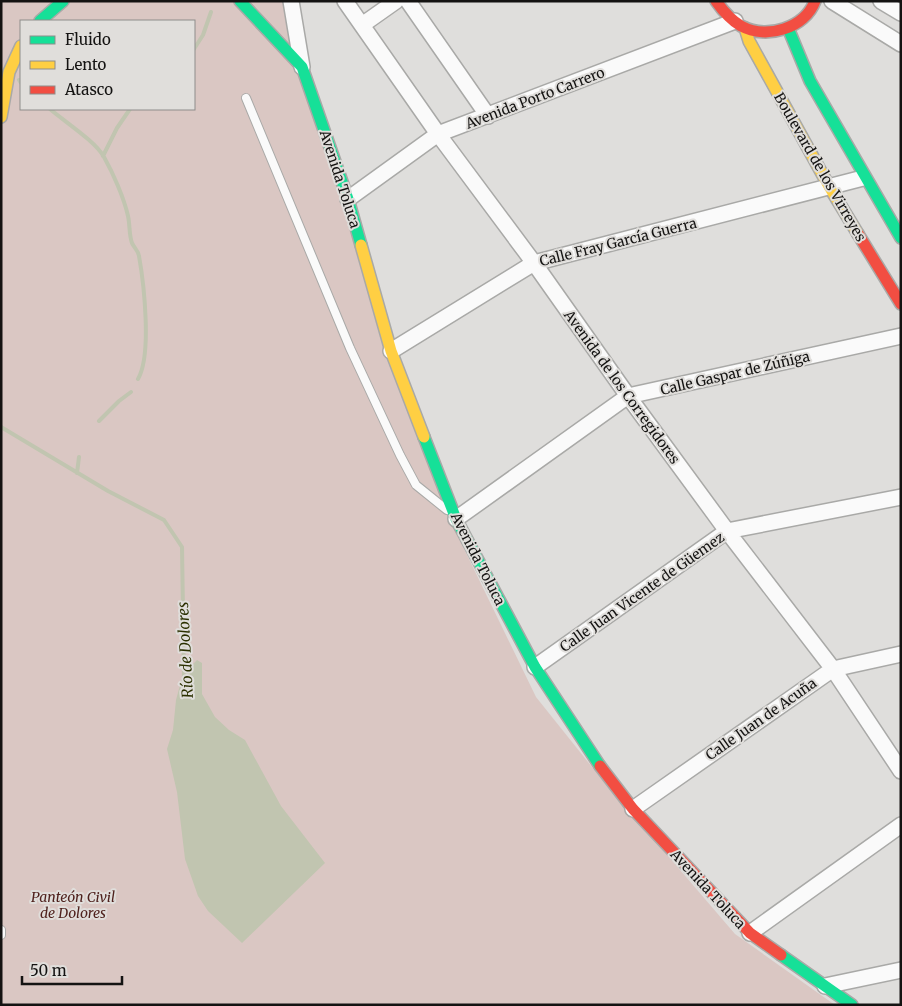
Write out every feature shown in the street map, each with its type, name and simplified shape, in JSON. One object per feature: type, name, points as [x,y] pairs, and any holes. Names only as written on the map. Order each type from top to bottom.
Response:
[{"type":"street","points":[[41,20],[63,1]]},
{"type":"street","points":[[240,1],[302,67]]},
{"type":"street","name":"Avenida Toluca","points":[[292,1],[302,67],[348,199],[391,351],[456,519],[535,667],[599,765],[633,809],[750,934],[852,1005]]},
{"type":"street","name":"Avenida de los Corregidores","points":[[345,1],[438,134],[534,263],[628,396],[727,531],[833,669],[901,771]]},
{"type":"street","points":[[362,25],[396,1]]},
{"type":"street","points":[[408,1],[488,116]]},
{"type":"street","points":[[716,1],[740,25],[768,30],[788,28],[803,22],[813,8],[815,1]]},
{"type":"street","points":[[832,1],[901,44]]},
{"type":"street","points":[[881,1],[901,13]]},
{"type":"street","name":"Avenida Porto Carrero","points":[[348,199],[438,134],[740,25]]},
{"type":"street","name":"Boulevard de los Virreyes","points":[[740,25],[830,188],[901,304]]},
{"type":"street","points":[[788,28],[805,72],[863,178],[901,238]]},
{"type":"street","points":[[1,117],[4,88],[15,55],[20,48]]},
{"type":"street","name":"Calle Fray García Guerra","points":[[391,351],[534,263],[863,178]]},
{"type":"street","name":"Calle Gaspar de Zúñiga","points":[[456,519],[628,396],[901,336]]},
{"type":"street","name":"Calle Juan Vicente de Güemez","points":[[535,667],[727,531],[901,497]]},
{"type":"street","name":"Calle Juan de Acuña","points":[[633,809],[833,669],[901,654]]},
{"type":"street","points":[[750,934],[901,825]]},
{"type":"street","points":[[825,986],[901,970]]},
{"type":"lane","points":[[246,98],[350,348],[400,455],[416,485],[456,519]]},
{"type":"green space","name":"Panteón Civil de Dolores","points":[[1,1],[284,1],[452,524],[536,697],[596,772],[735,934],[835,1005],[1,1005]]},
{"type":"shaded area","points":[[197,660],[202,663],[202,694],[215,717],[229,730],[245,740],[281,806],[325,863],[242,943],[208,911],[198,896],[185,859],[177,792],[167,749],[173,730],[176,700],[183,674]]},
{"type":"waterway","points":[[195,47],[203,35],[211,12]]},
{"type":"waterway","points":[[51,110],[87,138],[100,151],[111,170],[124,201],[131,240],[139,256],[145,301],[145,354],[138,379]]},
{"type":"waterway","points":[[103,156],[117,128],[129,110]]},
{"type":"waterway","points":[[99,421],[131,392]]},
{"type":"waterway","name":"Río de Dolores","points":[[1,427],[108,491],[164,520],[182,547],[184,678]]},
{"type":"waterway","points":[[77,473],[79,457]]},
{"type":"traffic: fast","points":[[41,20],[63,1]]},
{"type":"traffic: fast","points":[[240,1],[302,67],[348,199],[361,245]]},
{"type":"traffic: fast","points":[[788,28],[810,81],[901,238]]},
{"type":"traffic: fast","points":[[424,437],[456,519],[535,667],[600,766]]},
{"type":"traffic: fast","points":[[781,955],[852,1005]]},
{"type":"traffic: slow","points":[[745,28],[749,41],[830,188],[858,234]]},
{"type":"traffic: slow","points":[[1,117],[9,72],[20,48]]},
{"type":"traffic: slow","points":[[361,245],[391,351],[424,437]]},
{"type":"traffic: jam","points":[[716,1],[737,24],[762,32],[784,29],[794,24],[803,18],[815,1]]},
{"type":"traffic: jam","points":[[858,234],[901,304]]},
{"type":"traffic: jam","points":[[600,766],[633,809],[750,933],[781,955]]}]
